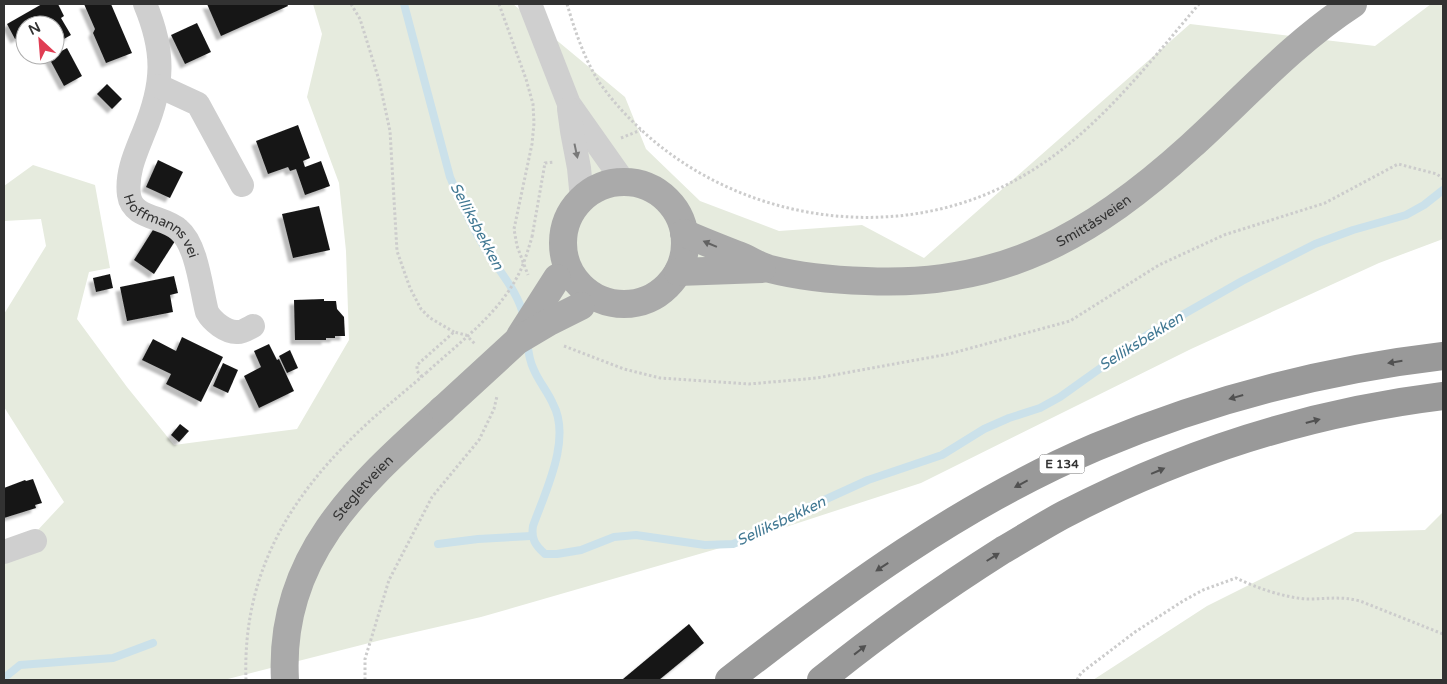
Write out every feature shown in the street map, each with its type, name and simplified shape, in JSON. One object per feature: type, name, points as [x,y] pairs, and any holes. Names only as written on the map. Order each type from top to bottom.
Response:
[{"type":"highway","name":"E 134","points":[[729,680],[832,601],[916,545],[995,498],[1095,448],[1208,406],[1271,387],[1332,373],[1443,356]]},
{"type":"highway","points":[[822,680],[876,637],[972,570],[1063,515],[1113,490],[1189,458],[1283,428],[1344,413],[1443,396]]},
{"type":"main road","name":"Smittåsveien","points":[[678,272],[769,268],[841,280],[921,282],[970,274],[1037,253],[1111,212],[1137,192],[1190,147],[1314,32],[1353,4]]},
{"type":"main road","points":[[624,182],[648,187],[668,200],[676,210],[684,233],[685,246],[682,260],[678,272],[664,290],[644,300],[622,304],[591,303],[579,284],[562,270],[565,228],[574,208],[582,199],[601,186],[624,182]]},
{"type":"main road","name":"Smittåsveien","points":[[684,233],[769,268]]},
{"type":"main road","name":"Stegletveien","points":[[517,341],[562,270]]},
{"type":"main road","name":"Stegletveien","points":[[285,680],[286,645],[293,604],[307,565],[318,543],[361,486],[517,341],[549,322],[591,303]]},
{"type":"street","name":"Hoffmanns vei","points":[[144,4],[159,45],[159,86],[153,111],[128,178],[129,196],[132,205],[140,212],[172,224],[181,231],[193,253],[207,312],[211,319],[224,328],[236,332],[254,326]]},
{"type":"street","points":[[530,4],[569,104],[572,131],[580,168],[582,199]]},
{"type":"street","points":[[159,86],[198,104],[242,185]]},
{"type":"street","points":[[569,104],[624,182]]},
{"type":"street","points":[[4,552],[35,541]]},
{"type":"path","points":[[351,4],[360,18],[379,80],[390,131],[398,251],[410,288],[421,310],[430,318],[454,332],[466,335],[478,346]]},
{"type":"path","points":[[498,4],[531,92],[533,104],[532,144],[514,229],[517,246],[530,280]]},
{"type":"path","points":[[567,4],[592,71],[613,101],[641,130],[679,160],[715,182],[755,199],[798,211],[861,218],[894,216],[952,206],[993,191],[1050,160],[1098,120],[1199,4]]},
{"type":"path","points":[[617,139],[641,130]]},
{"type":"path","points":[[426,373],[496,308],[522,268],[532,237],[545,163]]},
{"type":"path","points":[[559,343],[624,369],[660,378],[749,384],[817,378],[949,354],[1070,321],[1160,265],[1224,235],[1325,203],[1398,164],[1437,174],[1443,179]]},
{"type":"path","points":[[422,377],[417,372],[417,365],[454,332]]},
{"type":"path","points":[[556,350],[564,346]]},
{"type":"path","points":[[365,680],[365,659],[389,580],[423,511],[432,497],[479,440],[494,409],[499,389]]},
{"type":"path","points":[[1077,680],[1081,673],[1135,632],[1182,601],[1203,590],[1236,578],[1276,592],[1306,599],[1347,598],[1360,601],[1443,634]]},
{"type":"shaded area","points":[[313,4],[513,4],[625,97],[646,149],[700,201],[779,231],[862,225],[924,258],[1190,24],[1375,46],[1431,4],[1443,4],[1443,239],[1379,263],[1191,349],[921,483],[727,546],[481,617],[224,680],[4,680],[4,557],[22,547],[64,502],[4,407],[4,314],[46,246],[41,219],[4,221],[4,186],[33,165],[95,185],[110,268],[89,272],[77,319],[127,387],[174,445],[297,429],[349,340],[346,251],[339,183],[307,97],[322,34]]},
{"type":"shaded area","points":[[1443,512],[1443,680],[1093,680],[1207,606],[1355,532],[1425,530]]},
{"type":"building","points":[[42,4],[58,4],[64,15],[23,15]]},
{"type":"building","points":[[84,4],[111,4],[132,53],[106,63],[93,33],[95,29]]},
{"type":"building","points":[[207,4],[287,4],[288,6],[221,36]]},
{"type":"building","points":[[15,19],[15,39],[7,24]]},
{"type":"building","points":[[197,23],[211,52],[185,64],[171,35]]},
{"type":"building","points":[[65,25],[71,35],[65,38]]},
{"type":"building","points":[[67,48],[82,76],[64,86],[53,65],[65,65],[65,49]]},
{"type":"building","points":[[107,84],[122,99],[112,109],[97,94]]},
{"type":"building","points":[[298,125],[310,158],[303,161],[305,167],[321,161],[330,186],[305,195],[296,169],[290,171],[288,167],[268,174],[256,141]]},
{"type":"building","points":[[158,160],[183,172],[170,198],[146,187]]},
{"type":"building","points":[[319,206],[330,250],[293,258],[282,214]]},
{"type":"building","points":[[156,225],[177,238],[154,274],[134,260]]},
{"type":"building","points":[[110,274],[113,288],[96,292],[93,278]]},
{"type":"building","points":[[174,276],[178,293],[170,295],[173,312],[127,321],[120,287]]},
{"type":"building","points":[[324,299],[324,301],[336,301],[337,309],[344,317],[345,336],[335,336],[335,338],[326,338],[326,340],[295,340],[294,300]]},
{"type":"building","points":[[182,337],[223,357],[201,402],[166,384],[171,374],[142,360],[153,339],[176,351]]},
{"type":"building","points":[[269,344],[277,360],[279,359],[294,391],[259,408],[244,376],[261,367],[254,351]]},
{"type":"building","points":[[290,350],[298,368],[287,373],[279,356]]},
{"type":"building","points":[[223,363],[238,370],[228,393],[213,386]]},
{"type":"building","points":[[180,424],[189,431],[179,442],[171,435]]},
{"type":"building","points":[[33,479],[42,503],[35,505],[36,508],[4,518],[4,488]]},
{"type":"building","points":[[689,624],[704,643],[659,680],[623,679]]},
{"type":"waterway","name":"Selliksbekken","points":[[404,4],[450,177],[473,228],[514,292],[524,317]]},
{"type":"waterway","name":"Selliksbekken","points":[[527,340],[531,363],[553,404],[558,418],[560,433],[555,465],[533,526],[533,538],[536,545],[545,554],[581,550],[614,537],[636,535],[705,545],[733,544],[868,480],[942,455],[984,429],[1009,418],[1040,408],[1060,397],[1147,335],[1242,281],[1315,244],[1353,230],[1406,215],[1424,205],[1443,190]]},
{"type":"waterway","points":[[438,544],[478,539],[531,536]]},
{"type":"waterway","points":[[4,678],[20,665],[113,658],[153,643]]}]
